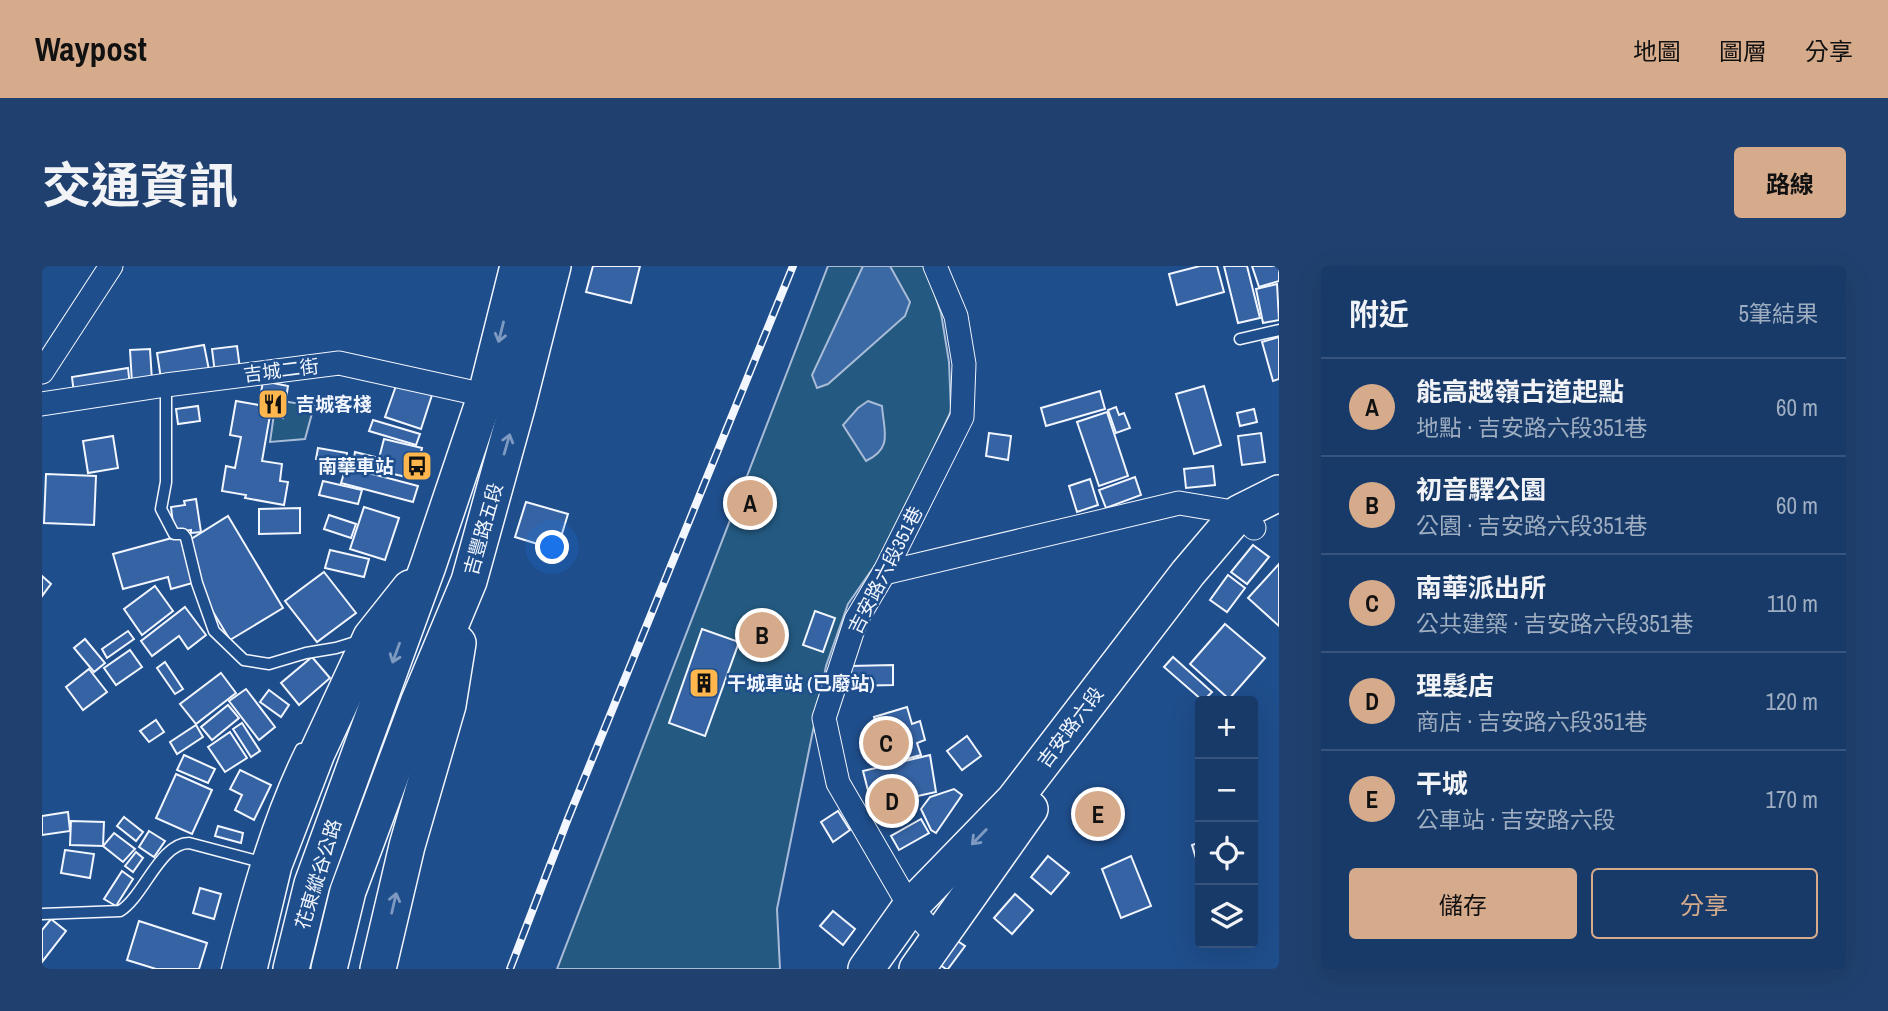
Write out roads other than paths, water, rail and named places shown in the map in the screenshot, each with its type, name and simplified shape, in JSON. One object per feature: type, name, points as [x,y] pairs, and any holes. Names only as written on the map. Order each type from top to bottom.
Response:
[{"type":"main road","name":"吉豐路五段","points":[[389,783],[418,703],[469,581],[502,399],[517,266]]},
{"type":"main road","name":"吉豐路五段","points":[[349,779],[428,566],[502,399],[553,266]]},
{"type":"main road","name":"吉安路六段","points":[[917,969],[1035,802],[1202,580],[1279,493]]},
{"type":"main road","name":"吉安路六段","points":[[866,969],[910,907],[1014,800],[1180,584],[1257,519]]},
{"type":"main road","points":[[249,969],[274,865],[317,753],[371,637],[428,566]]},
{"type":"main road","points":[[379,969],[407,846],[448,705],[469,581]]},
{"type":"main road","name":"花東縱谷公路","points":[[291,969],[312,884],[349,779]]},
{"type":"main road","name":"花東縱谷公路","points":[[329,969],[348,891],[389,783]]},
{"type":"street","points":[[42,372],[111,266]]},
{"type":"street","name":"吉安路六段351巷","points":[[935,266],[956,316],[964,364],[962,417],[884,573],[856,620],[824,718],[838,783],[910,907],[938,938]]},
{"type":"street","name":"吉城二街","points":[[42,404],[339,363],[502,399]]},
{"type":"street","points":[[884,573],[1179,503],[1257,519]]},
{"type":"lane","points":[[1240,339],[1279,330]]},
{"type":"lane","points":[[166,385],[166,482],[161,509],[174,534],[183,534],[186,538],[197,583],[214,631],[244,660],[269,664],[371,637]]},
{"type":"lane","points":[[326,706],[371,637]]},
{"type":"lane","points":[[227,969],[257,861],[289,774],[305,740]]},
{"type":"lane","points":[[42,914],[120,911],[127,907],[170,849],[180,843],[189,842],[257,861]]},
{"type":"railway","points":[[510,969],[567,821],[793,266]]},
{"type":"place","name":"吉城客棧","points":[[273,404]]},
{"type":"place","name":"南華車站","points":[[417,466]]},
{"type":"place","name":"能高越嶺古道起點","points":[[750,503]]},
{"type":"place","name":"初音驛公園","points":[[762,635]]},
{"type":"place","name":"干城車站 (已廢站)","points":[[704,683]]},
{"type":"place","name":"南華派出所","points":[[886,743]]},
{"type":"place","name":"理髮店","points":[[892,801]]},
{"type":"place","name":"干城","points":[[1098,814]]}]
